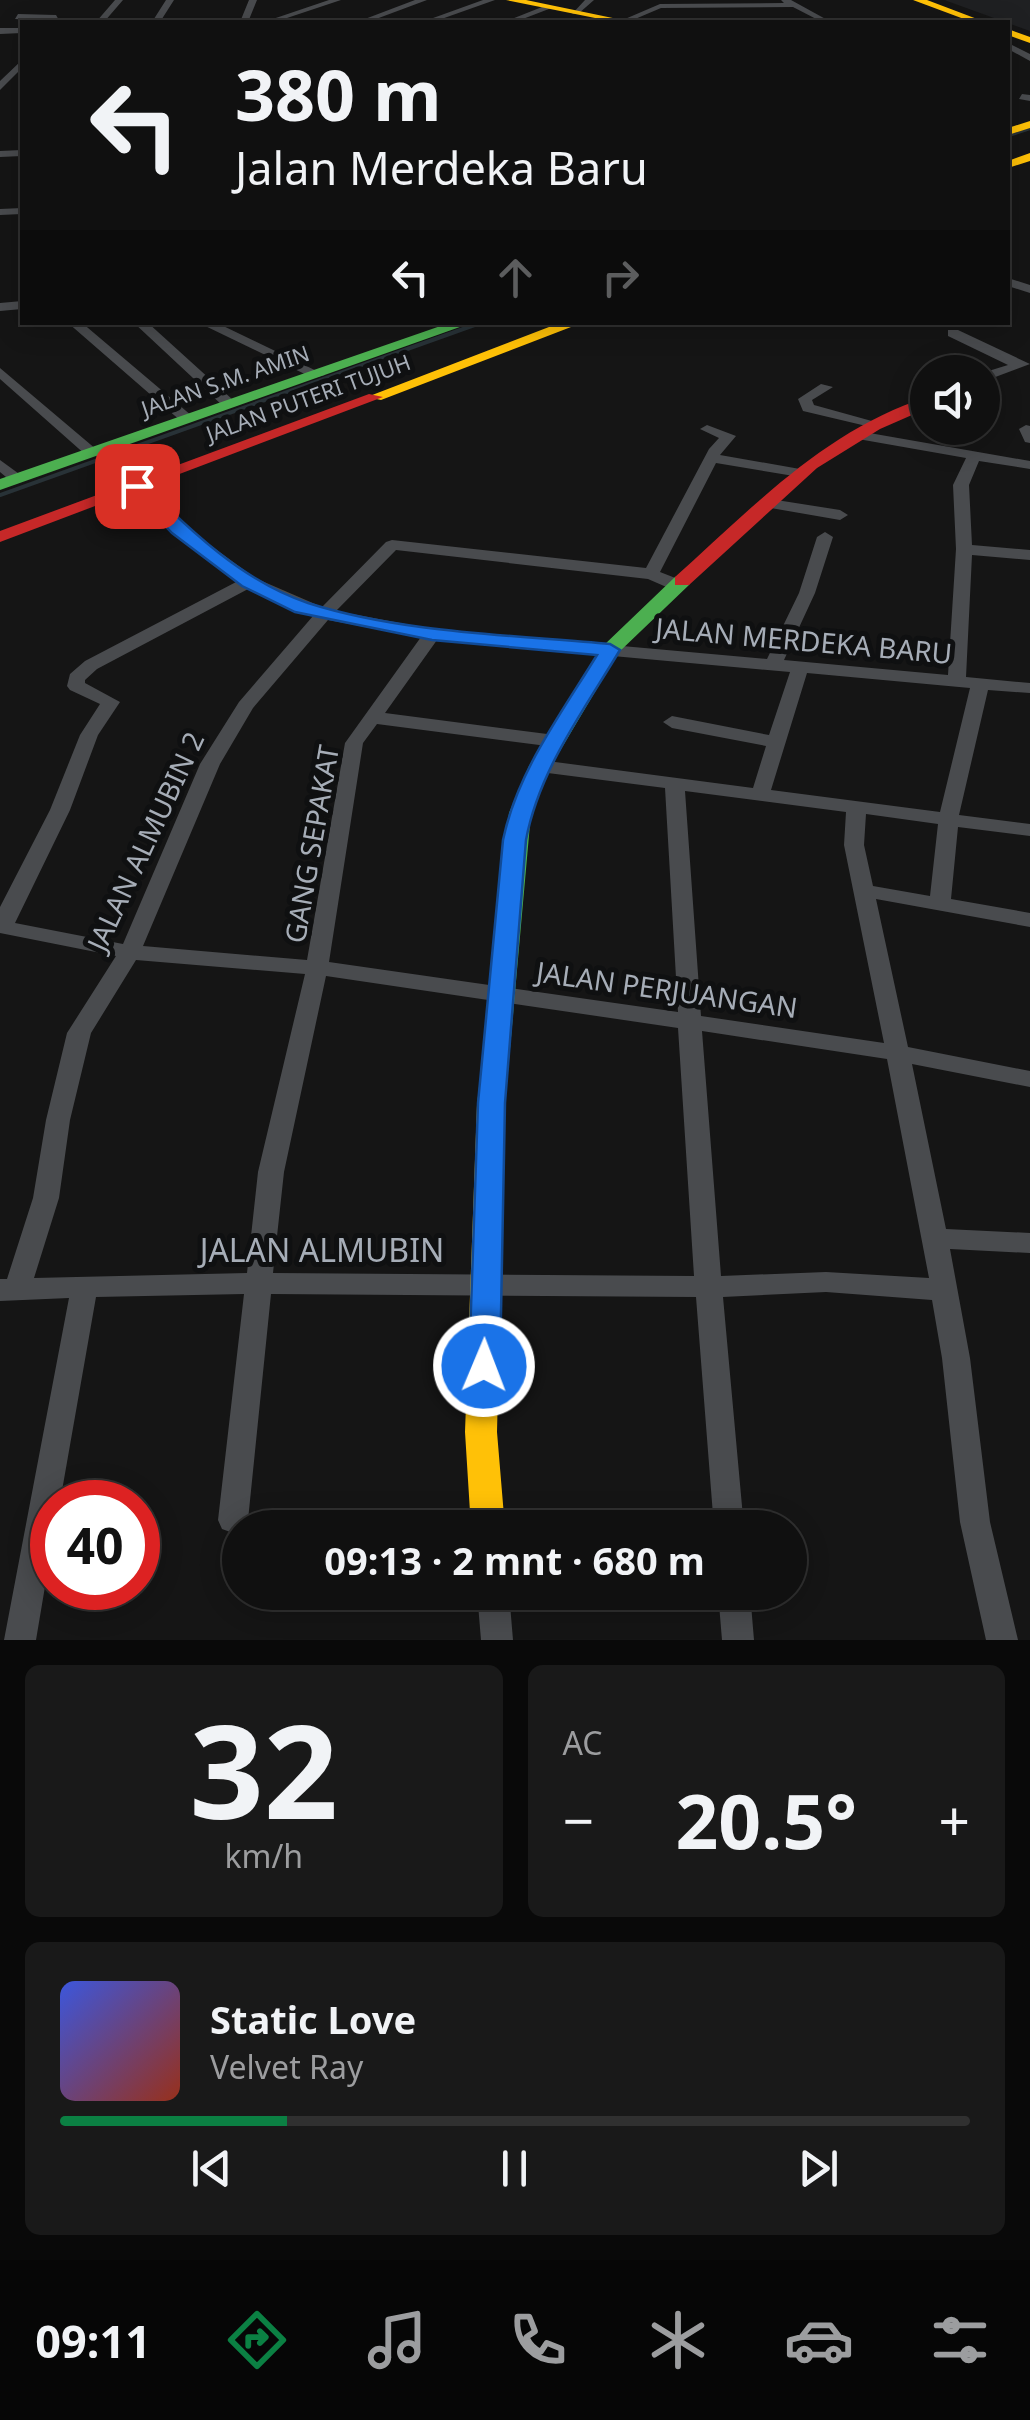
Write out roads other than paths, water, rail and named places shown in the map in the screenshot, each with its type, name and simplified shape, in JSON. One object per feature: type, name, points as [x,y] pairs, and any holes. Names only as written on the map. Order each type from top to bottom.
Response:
[{"type":"main road","points":[[516,0],[617,20]]},
{"type":"main road","points":[[918,0],[974,20]]},
{"type":"main road","points":[[936,0],[991,20]]},
{"type":"main road","name":"JALAN S.M. AMIN","points":[[6,476],[92,453],[459,325]]},
{"type":"main road","name":"JALAN PUTERI TUJUH","points":[[0,522],[540,325]]},
{"type":"main road","name":"JALAN PUTERI TUJUH","points":[[0,536],[569,325]]},
{"type":"main road","points":[[487,1510],[481,1432],[491,1103],[514,840],[520,814],[540,766],[610,650],[800,473],[866,430],[910,410]]},
{"type":"street","points":[[102,20],[119,0]]},
{"type":"street","points":[[274,20],[337,0]]},
{"type":"street","points":[[367,20],[423,0]]},
{"type":"street","points":[[432,20],[491,0]]},
{"type":"street","points":[[629,20],[660,6],[790,3],[824,20]]},
{"type":"street","points":[[514,20],[550,7]]},
{"type":"street","points":[[18,17],[56,20]]},
{"type":"street","points":[[4,90],[20,66]]},
{"type":"street","points":[[76,325],[186,419]]},
{"type":"street","points":[[141,325],[228,404]]},
{"type":"street","points":[[210,325],[318,375]]},
{"type":"street","points":[[952,333],[1022,366]]},
{"type":"street","points":[[0,372],[92,453]]},
{"type":"street","points":[[826,386],[804,399],[808,408],[866,430],[974,456],[1030,464]]},
{"type":"street","points":[[677,585],[651,574],[712,458],[728,436],[706,428]]},
{"type":"street","points":[[958,682],[964,550],[961,485],[974,456]]},
{"type":"street","points":[[712,458],[800,473]]},
{"type":"street","name":"JALAN MERDEKA BARU","points":[[137,486],[178,529],[249,582],[324,614],[432,634],[1030,688]]},
{"type":"street","points":[[770,504],[840,515]]},
{"type":"street","points":[[772,666],[806,593],[825,537]]},
{"type":"street","name":"JALAN ALMUBIN 2","points":[[8,1290],[46,1198],[61,1104],[79,1033],[130,952],[210,764],[246,706],[324,614],[392,545],[651,574]]},
{"type":"street","points":[[964,550],[1030,555]]},
{"type":"street","points":[[3,927],[60,810],[89,735],[111,702],[76,686],[76,678],[91,665],[249,582]]},
{"type":"street","name":"GANG SEPAKAT","points":[[234,1510],[271,1172],[317,968],[354,743],[432,634]]},
{"type":"street","points":[[761,792],[799,670]]},
{"type":"street","points":[[940,902],[948,821],[980,684]]},
{"type":"street","points":[[370,717],[555,741]]},
{"type":"street","points":[[672,722],[774,742]]},
{"type":"street","points":[[540,766],[1030,830]]},
{"type":"street","points":[[675,786],[727,1510]]},
{"type":"street","points":[[856,806],[854,845],[944,1290],[975,1522],[1002,1640]]},
{"type":"street","points":[[864,890],[1030,920]]},
{"type":"street","name":"JALAN PERJUANGAN","points":[[3,927],[130,952],[317,968],[898,1053],[1030,1079]]},
{"type":"street","points":[[933,1238],[1030,1244]]},
{"type":"street","name":"JALAN ALMUBIN","points":[[8,1290],[258,1282],[709,1287],[826,1282],[944,1290]]},
{"type":"street","points":[[20,1640],[84,1288]]},
{"type":"street","points":[[494,1610],[497,1640]]},
{"type":"street","points":[[736,1610],[738,1640]]},
{"type":"waterway","points":[[1010,135],[1030,129]]},
{"type":"waterway","points":[[0,495],[474,325]]}]
